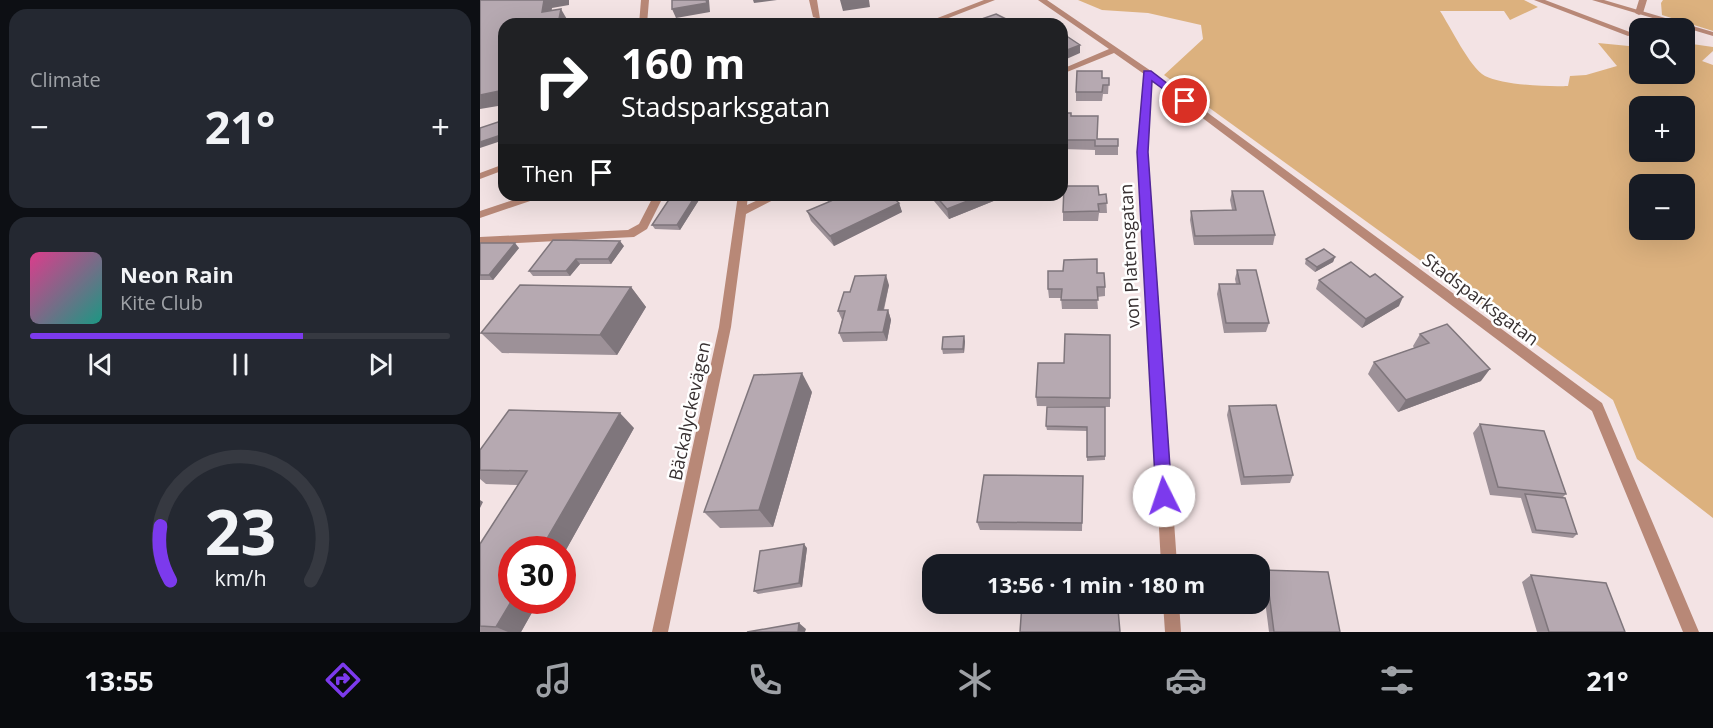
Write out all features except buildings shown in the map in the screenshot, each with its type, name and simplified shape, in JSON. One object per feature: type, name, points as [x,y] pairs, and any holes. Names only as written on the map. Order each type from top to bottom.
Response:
[{"type":"street","points":[[644,18],[645,0]]},
{"type":"street","points":[[813,0],[817,17]]},
{"type":"street","points":[[942,18],[991,0]]},
{"type":"street","points":[[1042,0],[1068,18]]},
{"type":"street","points":[[1538,0],[1629,33]]},
{"type":"street","points":[[1596,0],[1713,34]]},
{"type":"street","points":[[1639,13],[1643,0]]},
{"type":"street","points":[[1068,18],[1148,73]]},
{"type":"street","points":[[1068,69],[1114,50]]},
{"type":"street","name":"von Platensgatan","points":[[1148,73],[1143,152],[1167,554]]},
{"type":"street","name":"Stadsparksgatan","points":[[1148,73],[1597,407],[1691,632]]},
{"type":"street","points":[[480,176],[498,169]]},
{"type":"street","points":[[480,215],[521,201]]},
{"type":"street","points":[[480,241],[630,234],[643,226],[656,201]]},
{"type":"street","name":"Bäckalyckevägen","points":[[660,632],[725,327],[742,201]]},
{"type":"street","points":[[741,212],[765,201]]},
{"type":"street","points":[[1172,614],[1173,632]]},
{"type":"shaded area","points":[[1078,0],[1524,0],[1538,7],[1510,20],[1504,11],[1440,11],[1479,72],[1502,82],[1538,86],[1568,86],[1570,76],[1586,75],[1617,66],[1598,43],[1629,46],[1629,84],[1695,84],[1695,44],[1713,47],[1713,51],[1702,61],[1713,65],[1713,518],[1637,459],[1613,400],[1164,75],[1203,39],[1201,25],[1148,13],[1102,10]]},
{"type":"shaded area","points":[[1663,0],[1713,0],[1713,31],[1695,25],[1695,18],[1672,18],[1662,15]]},
{"type":"route","points":[[1164,496],[1143,152],[1148,73],[1185,101]]}]
